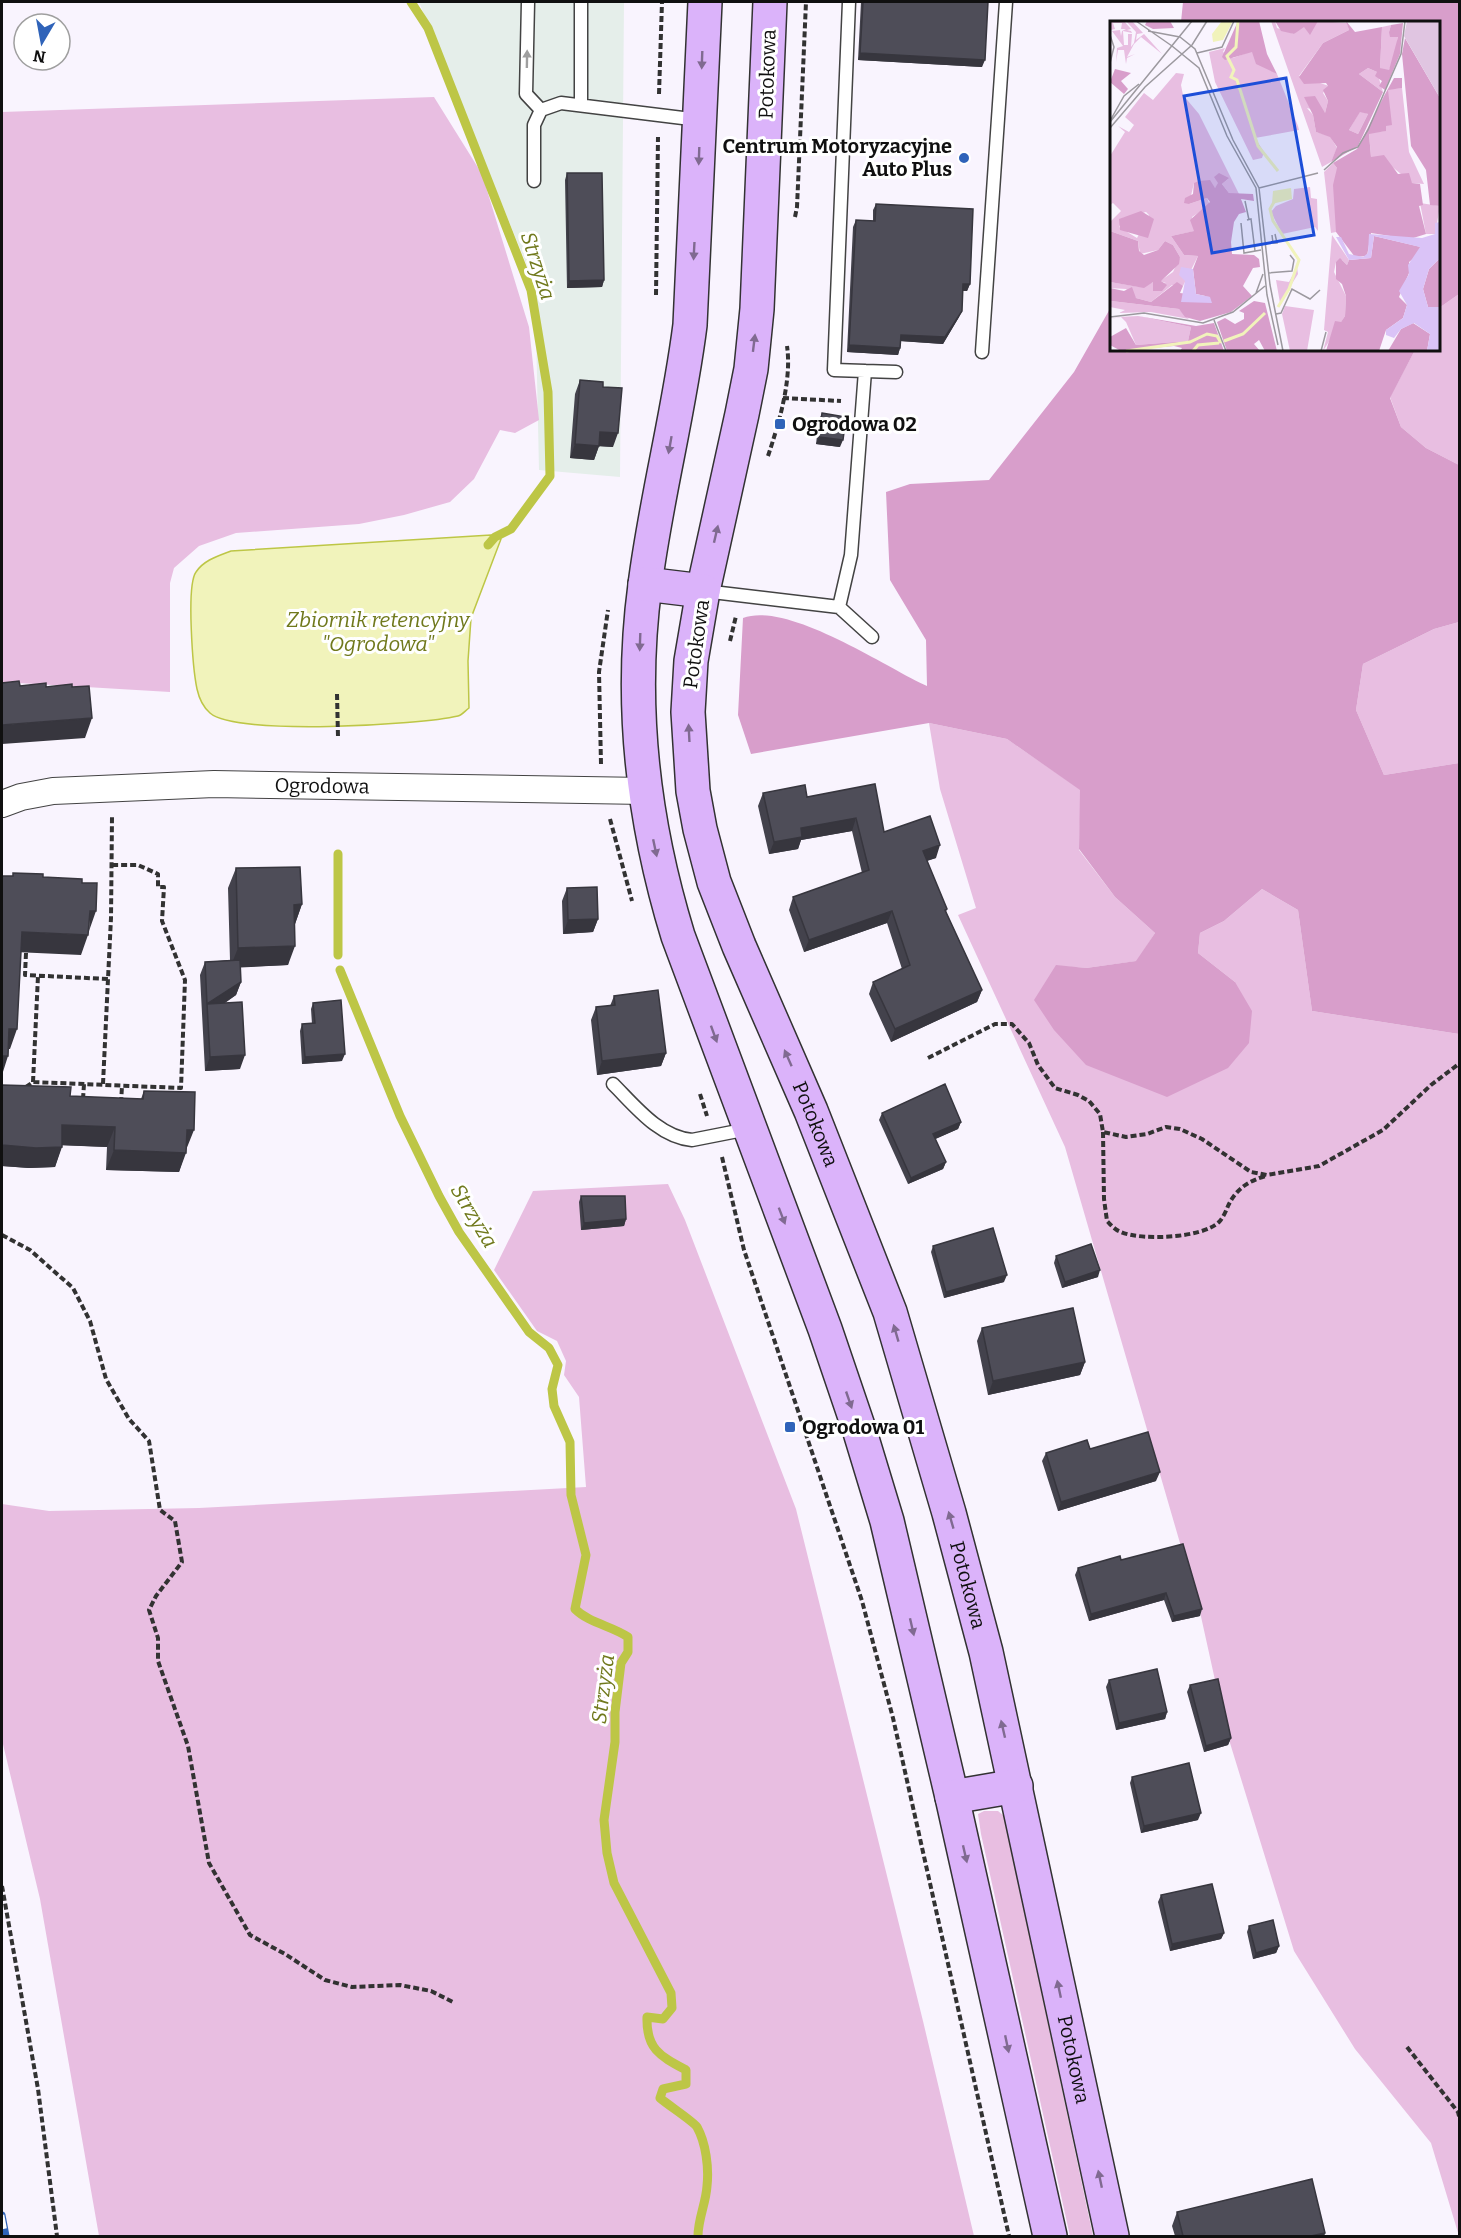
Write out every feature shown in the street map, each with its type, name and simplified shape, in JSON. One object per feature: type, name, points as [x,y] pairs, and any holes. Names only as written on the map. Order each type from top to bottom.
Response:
[{"type":"main road","points":[[705,2],[690,325],[645,584],[637,695],[645,791],[653,841],[666,897],[682,946],[825,1329],[887,1521],[952,1797],[1050,2236]]},
{"type":"main road","name":"Potokowa","points":[[770,2],[760,256],[751,369],[737,444],[703,591],[691,661],[688,712],[690,764],[700,829],[714,882],[739,946],[812,1111],[890,1312],[968,1582],[1016,1786],[1112,2236]]},
{"type":"main road","points":[[645,584],[703,591]]},
{"type":"main road","points":[[952,1797],[1016,1786]]},
{"type":"street","name":"Ogrodowa","points":[[2,804],[21,797],[52,791],[214,784],[645,791]]},
{"type":"lane","points":[[528,2],[526,94],[541,110]]},
{"type":"lane","points":[[581,2],[581,105]]},
{"type":"lane","points":[[849,2],[834,370],[896,372]]},
{"type":"lane","points":[[982,352],[1006,2]]},
{"type":"lane","points":[[534,181],[534,125],[541,110],[561,103],[700,120]]},
{"type":"lane","points":[[839,607],[851,555],[865,371]]},
{"type":"lane","points":[[703,591],[839,607],[872,637]]},
{"type":"lane","points":[[614,1084],[650,1121],[679,1137],[692,1140],[749,1129]]},
{"type":"path","points":[[793,226],[797,207],[806,2]]},
{"type":"path","points":[[767,459],[781,418],[789,357],[786,336]]},
{"type":"path","points":[[783,398],[863,403]]},
{"type":"path","points":[[728,646],[739,595]]},
{"type":"path","points":[[337,694],[338,736]]},
{"type":"path","points":[[103,1084],[112,807]]},
{"type":"path","points":[[20,1092],[33,1082],[181,1088],[184,980],[162,921],[164,887],[158,887],[158,874],[138,864],[111,865]]},
{"type":"path","points":[[26,953],[25,975],[108,979]]},
{"type":"path","points":[[33,1082],[38,976]]},
{"type":"path","points":[[928,1058],[995,1024],[1012,1024],[1029,1043],[1038,1065],[1055,1088],[1089,1101],[1100,1114],[1103,1132],[1104,1199],[1107,1221],[1122,1233],[1137,1236],[1207,1231],[1221,1221],[1231,1199],[1242,1186],[1267,1175],[1319,1166],[1383,1130],[1431,1085],[1460,1063]]},
{"type":"path","points":[[83,1103],[84,1084]]},
{"type":"path","points":[[121,1108],[122,1086]]},
{"type":"path","points":[[701,1100],[727,1171],[744,1250],[862,1601],[893,1718],[1009,2236]]},
{"type":"path","points":[[1103,1132],[1126,1137],[1147,1134],[1166,1127],[1180,1129],[1202,1139],[1251,1172],[1267,1175]]},
{"type":"path","points":[[2,1235],[30,1250],[73,1288],[90,1321],[106,1379],[129,1419],[149,1441],[160,1510],[175,1521],[182,1562],[156,1596],[149,1610],[158,1638],[158,1661],[188,1746],[209,1863],[250,1935],[325,1980],[352,1987],[400,1985],[431,1991],[453,2002]]},
{"type":"path","points":[[2,1886],[38,2089],[57,2236]]},
{"type":"path","points":[[1407,2047],[1458,2112],[1460,2120]]},
{"type":"shaded area","points":[[419,2],[624,2],[620,477],[539,470],[535,285]]},
{"type":"shaded area","points":[[1183,2],[1459,2],[1459,294],[1440,307],[1440,21],[1181,21]]},
{"type":"shaded area","points":[[434,97],[482,174],[529,327],[539,420],[515,433],[500,430],[474,479],[450,502],[404,515],[359,524],[236,533],[199,546],[174,568],[170,583],[170,692],[2,682],[2,112]]},
{"type":"shaded area","points":[[1459,294],[1459,465],[1426,448],[1401,427],[1390,397],[1414,351],[1440,351],[1440,307]]},
{"type":"shaded area","points":[[1110,309],[1110,351],[1414,351],[1390,398],[1401,427],[1426,448],[1459,465],[1459,622],[1434,629],[1363,664],[1356,710],[1384,775],[1459,763],[1459,1034],[1312,1011],[1298,910],[1262,889],[1224,921],[1200,933],[1198,953],[1235,982],[1252,1011],[1249,1043],[1228,1068],[1167,1097],[1086,1065],[1054,1030],[1034,1000],[1056,965],[1086,968],[1136,961],[1155,933],[1115,897],[1079,849],[1080,790],[1007,739],[929,723],[751,754],[738,715],[743,618],[762,615],[810,627],[836,638],[927,686],[926,640],[890,580],[886,492],[910,484],[989,480],[1074,372]]},
{"type":"shaded area","points":[[1459,622],[1459,763],[1384,775],[1356,710],[1363,664],[1434,629]]},
{"type":"shaded area","points":[[929,723],[1007,739],[1081,790],[1079,850],[1115,897],[1155,933],[1137,961],[1086,968],[1056,966],[1235,982],[1198,953],[1200,933],[1224,921],[1262,889],[1298,910],[1312,1011],[1459,1034],[1459,2236],[1431,2143],[1355,2049],[1294,1951],[1226,1730],[1200,1612],[1065,1147],[958,915],[976,908],[940,789]]},
{"type":"shaded area","points":[[668,1184],[685,1220],[796,1509],[974,2236],[99,2236],[40,1899],[2,1740],[2,1504],[49,1511],[199,1508],[586,1487],[579,1397],[564,1375],[566,1361],[557,1341],[537,1331],[494,1270],[533,1191]]},
{"type":"shaded area","points":[[984,1811],[998,1811],[1004,1816],[1093,2236],[1070,2236],[981,1834],[978,1814]]},
{"type":"water","name":"Zbiornik retencyjny \"Ogrodowa\"","points":[[491,535],[501,539],[471,618],[468,661],[469,708],[461,715],[407,723],[290,726],[227,720],[210,713],[203,705],[195,679],[191,594],[196,572],[207,561],[231,551]]},
{"type":"building","points":[[863,2],[988,2],[985,60],[860,53]]},
{"type":"building","points":[[567,173],[602,173],[604,280],[569,281]]},
{"type":"building","points":[[876,204],[973,209],[970,284],[963,284],[962,311],[945,337],[901,335],[900,348],[849,345],[856,220],[875,221]]},
{"type":"building","points":[[580,380],[603,382],[603,387],[622,388],[618,433],[600,432],[599,446],[575,444]]},
{"type":"building","points":[[822,413],[846,417],[843,440],[819,437]]},
{"type":"building","points":[[19,681],[20,686],[46,683],[46,687],[72,684],[72,687],[89,686],[92,718],[2,725],[2,683]]},
{"type":"building","points":[[875,784],[884,832],[930,816],[940,845],[923,851],[947,909],[945,910],[982,990],[895,1029],[873,982],[910,965],[892,911],[809,940],[793,897],[869,870],[856,818],[801,828],[802,837],[774,842],[763,793],[805,785],[807,797]]},
{"type":"building","points":[[300,867],[302,904],[294,905],[295,946],[238,948],[236,868]]},
{"type":"building","points":[[13,873],[43,874],[43,877],[82,879],[82,883],[97,883],[96,911],[90,911],[88,935],[22,932],[17,1029],[9,1029],[8,1056],[2,1056],[2,876],[13,876]]},
{"type":"building","points":[[597,887],[598,919],[568,920],[567,888]]},
{"type":"building","points":[[240,960],[241,982],[207,1004],[205,962]]},
{"type":"building","points":[[658,990],[666,1053],[602,1061],[596,1007],[615,1005],[614,996]]},
{"type":"building","points":[[341,1000],[345,1054],[305,1057],[302,1024],[315,1023],[313,1003]]},
{"type":"building","points":[[242,1002],[245,1055],[210,1057],[207,1004]]},
{"type":"building","points":[[945,1084],[961,1122],[933,1134],[946,1162],[911,1178],[882,1113]]},
{"type":"building","points":[[2,1085],[71,1087],[70,1096],[143,1099],[144,1091],[195,1092],[194,1130],[187,1130],[186,1153],[114,1150],[115,1127],[62,1125],[62,1147],[36,1148],[2,1145]]},
{"type":"building","points":[[581,1196],[625,1196],[626,1219],[584,1223]]},
{"type":"building","points":[[993,1228],[1007,1275],[946,1292],[933,1246]]},
{"type":"building","points":[[1091,1244],[1100,1270],[1065,1282],[1056,1256]]},
{"type":"building","points":[[1073,1308],[1085,1362],[993,1381],[982,1328]]},
{"type":"building","points":[[1148,1432],[1160,1472],[1061,1502],[1046,1453],[1087,1440],[1090,1449]]},
{"type":"building","points":[[1183,1544],[1202,1609],[1174,1616],[1166,1593],[1091,1614],[1078,1568],[1120,1556],[1121,1560]]},
{"type":"building","points":[[1157,1669],[1167,1712],[1119,1723],[1109,1680]]},
{"type":"building","points":[[1218,1679],[1231,1738],[1206,1746],[1190,1685]]},
{"type":"building","points":[[1189,1763],[1201,1813],[1144,1826],[1132,1777]]},
{"type":"building","points":[[1212,1884],[1224,1933],[1172,1944],[1161,1895]]},
{"type":"building","points":[[1273,1920],[1279,1946],[1256,1953],[1249,1926]]},
{"type":"building","points":[[1312,2179],[1325,2233],[1311,2236],[1183,2236],[1177,2212]]},
{"type":"waterway","name":"Strzyża","points":[[411,2],[428,28],[531,290],[548,392],[550,476],[511,529],[495,537],[488,545]]},
{"type":"waterway","name":"Strzyża","points":[[338,854],[338,955]]},
{"type":"waterway","name":"Strzyża","points":[[340,970],[400,1116],[439,1196],[459,1232],[529,1332],[549,1348],[558,1365],[552,1389],[554,1406],[570,1442],[571,1495],[586,1555],[575,1609],[587,1618],[628,1637],[628,1652],[621,1663],[615,1712],[615,1742],[604,1820],[607,1853],[614,1883],[671,1993],[672,2008],[663,2019],[647,2017],[647,2028],[656,2050],[686,2070],[686,2084],[663,2089],[660,2098],[695,2124],[703,2140],[708,2179],[698,2236]]},
{"type":"railway","points":[[2,2215],[6,2236]]},
{"type":"place","name":"Centrum Motoryzacyjne Auto Plus","points":[[964,158]]},
{"type":"place","name":"Ogrodowa 02","points":[[780,424]]},
{"type":"place","name":"Ogrodowa 01","points":[[790,1427]]}]
